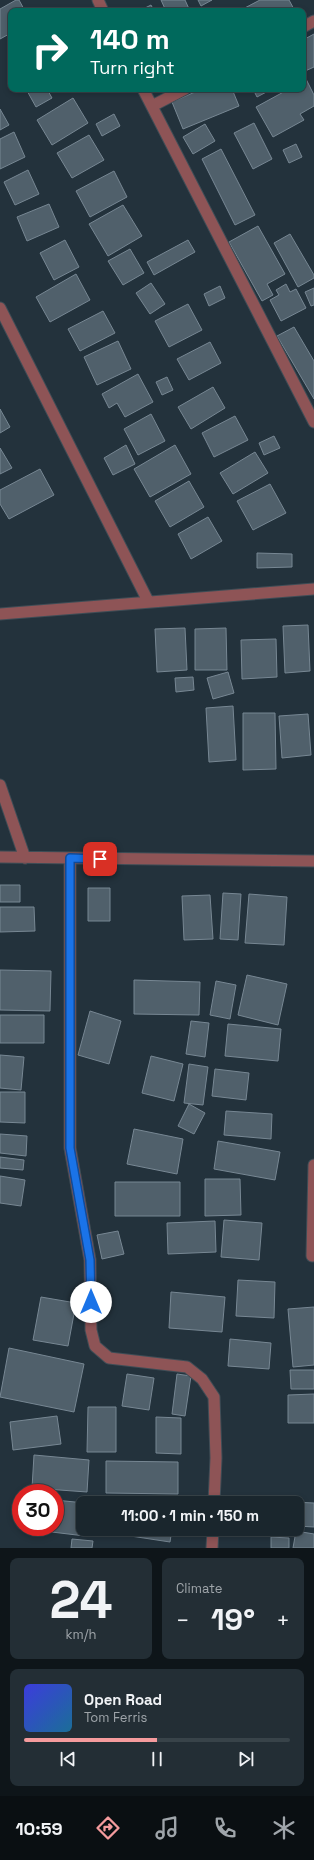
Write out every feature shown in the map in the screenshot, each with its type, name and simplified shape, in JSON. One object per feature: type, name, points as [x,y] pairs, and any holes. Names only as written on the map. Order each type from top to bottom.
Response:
[{"type":"street","points":[[145,92],[314,422]]},
{"type":"street","points":[[152,106],[179,92]]},
{"type":"street","points":[[0,308],[148,601]]},
{"type":"street","points":[[0,614],[148,601],[314,589]]},
{"type":"street","points":[[0,785],[25,858]]},
{"type":"street","points":[[0,857],[314,861]]},
{"type":"street","points":[[70,858],[70,1148],[90,1260],[91,1330],[95,1346],[109,1358],[187,1367],[202,1379],[214,1397],[216,1458],[214,1496]]},
{"type":"street","points":[[312,1256],[314,1165]]},
{"type":"street","points":[[212,1548],[213,1536]]},
{"type":"building","points":[[16,0],[19,0],[23,8],[8,8],[8,35],[0,39],[0,9]]},
{"type":"building","points":[[161,0],[185,0],[189,8],[165,8]]},
{"type":"building","points":[[198,0],[212,0],[201,6]]},
{"type":"building","points":[[260,0],[289,0],[293,8],[245,8]]},
{"type":"building","points":[[151,5],[152,8],[145,8]]},
{"type":"building","points":[[314,34],[314,67],[306,71],[306,38]]},
{"type":"building","points":[[306,79],[314,95],[314,106],[300,114],[304,120],[273,137],[256,107],[284,92],[306,92]]},
{"type":"building","points":[[28,92],[49,92],[52,98],[36,107]]},
{"type":"building","points":[[195,92],[233,92],[239,106],[183,129],[172,102]]},
{"type":"building","points":[[254,92],[266,92],[257,97]]},
{"type":"building","points":[[73,98],[88,123],[52,145],[37,120]]},
{"type":"building","points":[[0,109],[9,125],[0,130]]},
{"type":"building","points":[[114,114],[120,126],[102,136],[96,124]]},
{"type":"building","points":[[254,123],[272,159],[253,169],[234,133]]},
{"type":"building","points":[[205,124],[215,141],[193,154],[183,137]]},
{"type":"building","points":[[14,132],[25,157],[0,169],[0,139]]},
{"type":"building","points":[[89,135],[104,160],[72,178],[57,153]]},
{"type":"building","points":[[296,144],[302,157],[289,163],[283,150]]},
{"type":"building","points":[[221,149],[255,215],[235,225],[202,159]]},
{"type":"building","points":[[28,170],[39,194],[15,205],[4,182]]},
{"type":"building","points":[[114,171],[127,197],[90,217],[76,191]]},
{"type":"building","points":[[49,204],[59,227],[27,241],[17,217]]},
{"type":"building","points":[[123,205],[142,236],[108,256],[89,224]]},
{"type":"building","points":[[258,226],[285,274],[267,284],[273,295],[262,301],[229,242]]},
{"type":"building","points":[[290,234],[314,275],[314,278],[298,287],[274,243]]},
{"type":"building","points":[[65,240],[79,267],[54,280],[40,253]]},
{"type":"building","points":[[188,240],[195,252],[154,275],[147,262]]},
{"type":"building","points":[[130,249],[144,273],[123,285],[108,261]]},
{"type":"building","points":[[76,274],[90,300],[50,322],[36,297]]},
{"type":"building","points":[[151,283],[165,304],[150,314],[136,293]]},
{"type":"building","points":[[286,284],[290,292],[296,289],[306,308],[281,321],[270,300],[279,295],[276,290]]},
{"type":"building","points":[[220,286],[225,298],[209,306],[204,294]]},
{"type":"building","points":[[314,288],[314,305],[311,306],[305,292]]},
{"type":"building","points":[[188,304],[202,330],[169,347],[155,321]]},
{"type":"building","points":[[103,311],[115,333],[80,351],[68,329]]},
{"type":"building","points":[[294,327],[314,361],[314,399],[277,336]]},
{"type":"building","points":[[118,341],[131,369],[97,385],[84,357]]},
{"type":"building","points":[[210,342],[221,363],[189,380],[177,359]]},
{"type":"building","points":[[138,374],[153,402],[125,417],[117,403],[109,408],[102,394]]},
{"type":"building","points":[[167,377],[173,390],[162,395],[156,382]]},
{"type":"building","points":[[213,387],[225,408],[191,429],[178,407]]},
{"type":"building","points":[[0,409],[10,427],[0,433]]},
{"type":"building","points":[[151,414],[165,441],[138,455],[124,429]]},
{"type":"building","points":[[235,416],[248,440],[214,457],[202,433]]},
{"type":"building","points":[[274,436],[280,448],[264,455],[259,443]]},
{"type":"building","points":[[126,445],[135,464],[113,475],[104,458]]},
{"type":"building","points":[[175,445],[191,474],[150,497],[134,469]]},
{"type":"building","points":[[0,448],[12,468],[0,474]]},
{"type":"building","points":[[255,452],[268,473],[233,494],[220,473]]},
{"type":"building","points":[[40,469],[54,495],[9,519],[0,504],[0,490]]},
{"type":"building","points":[[189,481],[204,507],[170,527],[155,501]]},
{"type":"building","points":[[270,484],[286,513],[253,530],[237,501]]},
{"type":"building","points":[[208,517],[222,541],[191,559],[178,534]]},
{"type":"building","points":[[257,553],[292,554],[292,567],[257,568]]},
{"type":"building","points":[[308,625],[310,671],[285,673],[283,626]]},
{"type":"building","points":[[185,628],[187,670],[157,672],[155,629]]},
{"type":"building","points":[[226,628],[227,670],[195,670],[195,629]]},
{"type":"building","points":[[276,639],[277,677],[242,679],[241,640]]},
{"type":"building","points":[[228,672],[234,693],[213,699],[207,678]]},
{"type":"building","points":[[193,677],[194,690],[176,692],[175,678]]},
{"type":"building","points":[[233,706],[236,760],[209,762],[206,708]]},
{"type":"building","points":[[243,713],[275,713],[276,769],[243,770]]},
{"type":"building","points":[[308,714],[311,755],[282,758],[279,716]]},
{"type":"building","points":[[0,885],[20,885],[20,902],[0,902]]},
{"type":"building","points":[[88,888],[110,888],[110,921],[88,921]]},
{"type":"building","points":[[223,893],[241,894],[238,940],[220,939]]},
{"type":"building","points":[[249,894],[287,897],[284,945],[245,943]]},
{"type":"building","points":[[210,895],[213,939],[184,940],[182,896]]},
{"type":"building","points":[[0,907],[34,907],[35,931],[0,932]]},
{"type":"building","points":[[0,970],[51,971],[50,1011],[0,1010]]},
{"type":"building","points":[[247,975],[287,984],[278,1025],[238,1015]]},
{"type":"building","points":[[134,980],[200,982],[199,1015],[134,1014]]},
{"type":"building","points":[[216,981],[236,985],[230,1019],[210,1015]]},
{"type":"building","points":[[90,1011],[121,1021],[109,1064],[78,1055]]},
{"type":"building","points":[[0,1015],[44,1015],[44,1043],[0,1043]]},
{"type":"building","points":[[191,1021],[209,1023],[205,1057],[186,1054]]},
{"type":"building","points":[[228,1024],[281,1029],[278,1061],[225,1056]]},
{"type":"building","points":[[0,1055],[24,1057],[21,1090],[0,1088]]},
{"type":"building","points":[[151,1056],[183,1064],[174,1101],[142,1093]]},
{"type":"building","points":[[189,1064],[208,1067],[203,1105],[184,1103]]},
{"type":"building","points":[[215,1069],[249,1073],[246,1100],[212,1096]]},
{"type":"building","points":[[0,1092],[25,1092],[25,1123],[0,1122]]},
{"type":"building","points":[[189,1104],[205,1113],[194,1134],[178,1126]]},
{"type":"building","points":[[226,1111],[272,1114],[271,1139],[224,1135]]},
{"type":"building","points":[[134,1129],[183,1139],[177,1174],[127,1164]]},
{"type":"building","points":[[0,1134],[27,1136],[26,1156],[0,1153]]},
{"type":"building","points":[[218,1141],[280,1152],[275,1180],[214,1169]]},
{"type":"building","points":[[0,1157],[24,1160],[23,1170],[0,1168]]},
{"type":"building","points":[[0,1176],[25,1180],[21,1206],[0,1203]]},
{"type":"building","points":[[205,1179],[240,1179],[241,1215],[205,1216]]},
{"type":"building","points":[[115,1182],[180,1182],[180,1216],[115,1216]]},
{"type":"building","points":[[224,1220],[262,1223],[259,1260],[221,1257]]},
{"type":"building","points":[[215,1221],[216,1252],[168,1254],[167,1223]]},
{"type":"building","points":[[118,1231],[124,1254],[102,1259],[97,1235]]},
{"type":"building","points":[[238,1280],[275,1282],[274,1318],[236,1316]]},
{"type":"building","points":[[171,1292],[225,1297],[222,1332],[169,1328]]},
{"type":"building","points":[[41,1297],[76,1303],[68,1346],[33,1340]]},
{"type":"building","points":[[314,1307],[314,1365],[293,1367],[288,1309]]},
{"type":"building","points":[[230,1339],[271,1343],[269,1369],[228,1366]]},
{"type":"building","points":[[9,1348],[84,1364],[74,1412],[0,1397]]},
{"type":"building","points":[[290,1370],[314,1370],[314,1389],[291,1389]]},
{"type":"building","points":[[127,1374],[154,1378],[149,1410],[122,1406]]},
{"type":"building","points":[[177,1374],[191,1376],[185,1416],[172,1414]]},
{"type":"building","points":[[314,1394],[314,1423],[288,1423],[288,1395]]},
{"type":"building","points":[[88,1407],[116,1407],[116,1452],[87,1452]]},
{"type":"building","points":[[57,1416],[61,1444],[13,1450],[10,1422]]},
{"type":"building","points":[[156,1417],[181,1418],[181,1454],[156,1453]]},
{"type":"building","points":[[34,1455],[89,1460],[87,1492],[64,1490],[64,1484],[32,1484]]},
{"type":"building","points":[[106,1461],[178,1462],[178,1494],[106,1493]]},
{"type":"building","points":[[64,1501],[76,1502],[76,1535],[64,1533]]},
{"type":"building","points":[[304,1503],[314,1503],[314,1527],[304,1526]]},
{"type":"building","points":[[304,1532],[314,1534],[314,1548],[293,1548],[295,1536],[304,1536]]},
{"type":"building","points":[[131,1536],[171,1536],[170,1542]]},
{"type":"building","points":[[271,1537],[289,1538],[289,1548],[271,1548]]},
{"type":"building","points":[[72,1539],[93,1541],[92,1548],[71,1548]]},
{"type":"route","points":[[91,1302],[90,1260],[84,1215],[70,1148],[70,858],[100,859]]}]
